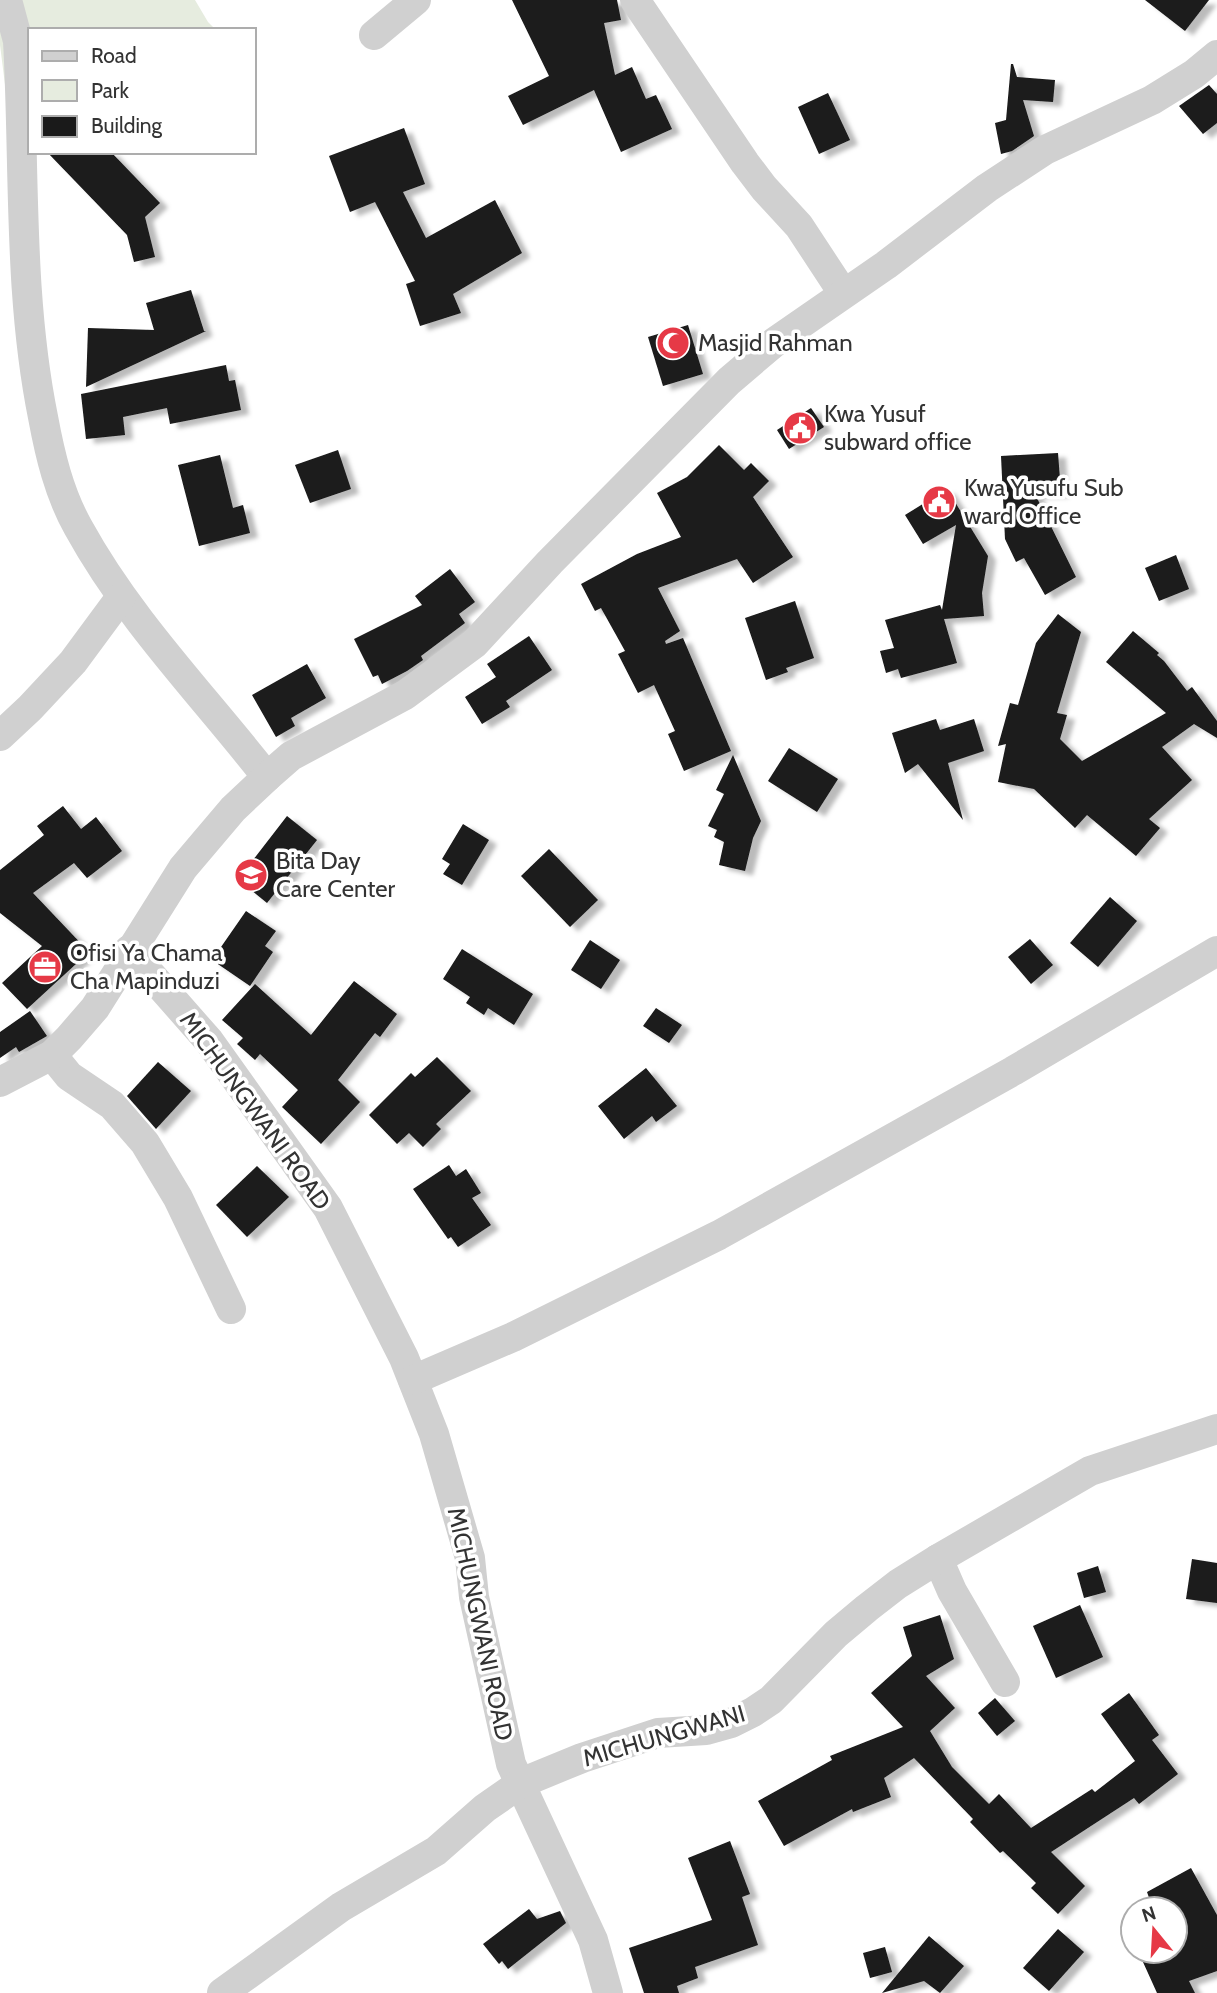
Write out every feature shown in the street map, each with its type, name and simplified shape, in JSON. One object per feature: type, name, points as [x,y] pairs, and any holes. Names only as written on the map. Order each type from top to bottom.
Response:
[{"type":"street","points":[[6,0],[18,41],[27,306],[33,367],[50,452],[64,496],[78,526],[121,597],[267,777]]},
{"type":"street","points":[[374,35],[416,0]]},
{"type":"street","points":[[635,0],[745,163],[799,226],[843,293]]},
{"type":"street","points":[[0,1082],[52,1055],[95,1008],[183,868],[233,809],[291,756],[405,695],[474,644],[550,562],[729,381],[775,341],[886,265],[987,188],[1045,150],[1152,100],[1194,74],[1217,55]]},
{"type":"street","points":[[0,736],[73,662],[121,597]]},
{"type":"street","name":"MICHUNGWANI ROAD","points":[[129,950],[209,1041],[328,1208],[404,1358],[433,1434],[470,1558],[474,1597],[511,1765],[593,1940],[608,1993]]},
{"type":"street","points":[[413,1380],[513,1337],[719,1235],[1013,1071],[1217,951]]},
{"type":"street","points":[[52,1055],[69,1076],[112,1105],[145,1143],[178,1198],[231,1309]]},
{"type":"street","name":"MICHUNGWANI","points":[[222,1993],[341,1907],[436,1852],[485,1808],[521,1783],[582,1758],[658,1733],[706,1730],[731,1723],[753,1712],[771,1700],[836,1634],[867,1608],[898,1584],[938,1559],[1090,1471],[1217,1429]]},
{"type":"street","points":[[938,1559],[953,1591],[1005,1682]]},
{"type":"green space","points":[[0,0],[195,0],[214,28],[28,28],[13,148],[0,45]]},
{"type":"building","points":[[512,0],[617,0],[621,20],[604,23],[615,75],[632,67],[646,99],[656,95],[672,129],[621,152],[594,90],[523,125],[508,96],[549,76]]},
{"type":"building","points":[[1145,0],[1209,0],[1185,31]]},
{"type":"building","points":[[1011,64],[1017,77],[1055,80],[1053,102],[1023,100],[1034,136],[1012,151],[1001,154],[995,123],[1006,120]]},
{"type":"building","points":[[1209,85],[1217,94],[1217,123],[1203,134],[1179,106]]},
{"type":"building","points":[[828,93],[850,140],[819,154],[798,107]]},
{"type":"building","points":[[404,128],[425,184],[403,192],[426,238],[495,200],[522,253],[453,294],[461,313],[420,326],[406,284],[415,281],[375,202],[350,212],[329,156]]},
{"type":"building","points":[[49,154],[113,154],[160,203],[145,217],[155,257],[134,262],[127,235]]},
{"type":"building","points":[[191,290],[206,331],[86,387],[88,328],[154,330],[146,303]]},
{"type":"building","points":[[688,325],[703,374],[663,386],[648,337]]},
{"type":"building","points":[[226,365],[229,381],[235,380],[241,410],[170,424],[167,408],[123,417],[125,435],[86,439],[81,394]]},
{"type":"building","name":"Kwa Yusuf subward office","points":[[811,408],[824,427],[789,449],[777,430]]},
{"type":"building","points":[[719,445],[744,470],[751,463],[769,481],[753,497],[793,557],[753,583],[737,559],[658,588],[680,631],[665,641],[666,644],[683,638],[731,751],[684,771],[668,734],[675,731],[654,685],[638,693],[618,654],[625,651],[601,608],[595,611],[581,584],[637,554],[681,537],[657,493],[687,477]]},
{"type":"building","points":[[338,450],[351,489],[310,503],[295,465]]},
{"type":"building","points":[[1058,453],[1061,493],[1035,494],[1076,577],[1045,595],[1024,558],[1016,562],[1005,539],[1001,456]]},
{"type":"building","points":[[220,455],[233,508],[243,505],[250,533],[199,546],[178,465]]},
{"type":"building","points":[[947,489],[988,556],[982,593],[984,616],[944,619],[957,663],[901,678],[898,669],[886,673],[880,651],[894,648],[885,620],[940,605],[942,610],[956,525],[923,544],[905,515]]},
{"type":"building","points":[[1176,555],[1189,589],[1159,601],[1145,568]]},
{"type":"building","points":[[450,569],[475,602],[459,614],[465,623],[421,656],[423,660],[382,684],[378,675],[373,677],[354,639],[422,605],[415,596]]},
{"type":"building","points":[[795,601],[814,658],[786,668],[788,672],[766,680],[745,618]]},
{"type":"building","points":[[1058,614],[1081,632],[1057,713],[1067,715],[1060,739],[1082,761],[1166,713],[1106,662],[1133,631],[1159,653],[1157,655],[1187,691],[1192,687],[1217,721],[1217,738],[1194,724],[1162,747],[1192,780],[1149,819],[1160,828],[1136,856],[1087,815],[1075,828],[1034,789],[998,782],[1006,744],[998,746],[1010,703],[1018,705],[1036,643]]},
{"type":"building","points":[[529,636],[552,670],[506,701],[510,707],[482,724],[465,697],[496,677],[487,664]]},
{"type":"building","points":[[307,664],[326,698],[291,718],[295,726],[276,737],[252,695]]},
{"type":"building","points":[[936,719],[940,730],[974,719],[984,751],[948,763],[963,820],[918,764],[905,773],[892,733]]},
{"type":"building","points":[[789,748],[838,779],[817,812],[768,781]]},
{"type":"building","points":[[733,755],[761,821],[753,838],[745,871],[719,865],[724,842],[714,837],[717,830],[708,826],[724,794],[716,790]]},
{"type":"building","points":[[63,806],[81,829],[96,817],[122,851],[87,878],[74,863],[33,893],[89,952],[27,1009],[2,983],[42,946],[0,913],[0,870],[44,835],[37,826]]},
{"type":"building","points":[[287,816],[317,840],[267,903],[235,877],[251,858],[253,860]]},
{"type":"building","points":[[463,824],[489,840],[462,885],[443,874],[450,864],[442,859]]},
{"type":"building","points":[[549,849],[598,900],[570,927],[521,876]]},
{"type":"building","points":[[1110,897],[1137,921],[1098,967],[1070,943]]},
{"type":"building","points":[[246,911],[276,931],[265,946],[273,952],[250,986],[212,960]]},
{"type":"building","points":[[1030,939],[1053,965],[1031,984],[1008,957]]},
{"type":"building","points":[[590,940],[620,960],[601,989],[571,970]]},
{"type":"building","points":[[462,949],[533,994],[514,1025],[488,1008],[484,1015],[466,1003],[470,997],[443,979]]},
{"type":"building","points":[[354,981],[397,1014],[380,1037],[375,1033],[338,1080],[360,1102],[321,1144],[282,1107],[298,1090],[260,1054],[255,1060],[237,1044],[243,1038],[222,1020],[255,984],[311,1035]]},
{"type":"building","points":[[656,1008],[682,1025],[669,1043],[643,1026]]},
{"type":"building","points":[[30,1011],[47,1036],[19,1052],[16,1047],[0,1058],[0,1032]]},
{"type":"building","points":[[437,1057],[471,1091],[436,1124],[441,1129],[423,1147],[409,1133],[397,1144],[369,1115],[411,1073],[415,1077]]},
{"type":"building","points":[[158,1062],[191,1091],[156,1129],[127,1096]]},
{"type":"building","points":[[646,1068],[677,1106],[656,1122],[652,1116],[624,1139],[598,1106]]},
{"type":"building","points":[[449,1165],[456,1176],[466,1169],[481,1193],[472,1198],[491,1225],[458,1247],[451,1237],[448,1239],[413,1189]]},
{"type":"building","points":[[257,1166],[289,1197],[247,1237],[216,1205]]},
{"type":"building","points":[[1192,1559],[1217,1563],[1217,1603],[1186,1599]]},
{"type":"building","points":[[1098,1566],[1106,1592],[1084,1598],[1077,1573]]},
{"type":"building","points":[[1080,1605],[1103,1657],[1056,1678],[1033,1626]]},
{"type":"building","points":[[940,1615],[954,1659],[926,1676],[955,1708],[930,1731],[952,1767],[989,1804],[999,1794],[1031,1828],[1092,1789],[1095,1792],[1135,1761],[1101,1714],[1129,1693],[1159,1735],[1152,1740],[1178,1774],[1139,1804],[1134,1798],[1051,1852],[1085,1886],[1058,1914],[1031,1888],[1036,1883],[1003,1851],[1000,1853],[970,1822],[973,1819],[914,1758],[884,1778],[891,1797],[853,1812],[852,1809],[784,1846],[758,1801],[832,1760],[830,1756],[903,1727],[871,1693],[912,1656],[903,1627]]},
{"type":"building","points":[[995,1698],[1015,1721],[997,1736],[978,1713]]},
{"type":"building","points":[[730,1841],[750,1894],[742,1897],[758,1945],[695,1967],[698,1978],[677,1986],[679,1993],[644,1993],[629,1948],[712,1920],[688,1858]]},
{"type":"building","points":[[1191,1868],[1217,1915],[1217,1971],[1189,1981],[1195,1993],[1157,1993],[1144,1965],[1189,1965],[1189,1895],[1148,1895],[1147,1892]]},
{"type":"building","points":[[529,1909],[537,1919],[560,1911],[566,1923],[508,1969],[502,1961],[499,1964],[483,1944]]},
{"type":"building","points":[[1058,1929],[1084,1952],[1049,1991],[1023,1968]]},
{"type":"building","points":[[929,1936],[964,1966],[940,1993],[924,1981],[882,1993]]},
{"type":"building","points":[[885,1947],[892,1972],[870,1978],[863,1953]]},
{"type":"place","name":"Masjid Rahman","points":[[673,343]]},
{"type":"place","name":"Kwa Yusuf subward office","points":[[800,428]]},
{"type":"place","name":"Kwa Yusufu Sub ward Office","points":[[939,502]]},
{"type":"place","name":"Bita Day Care Center","points":[[251,875]]},
{"type":"place","name":"Ofisi Ya Chama Cha Mapinduzi","points":[[45,967]]}]
